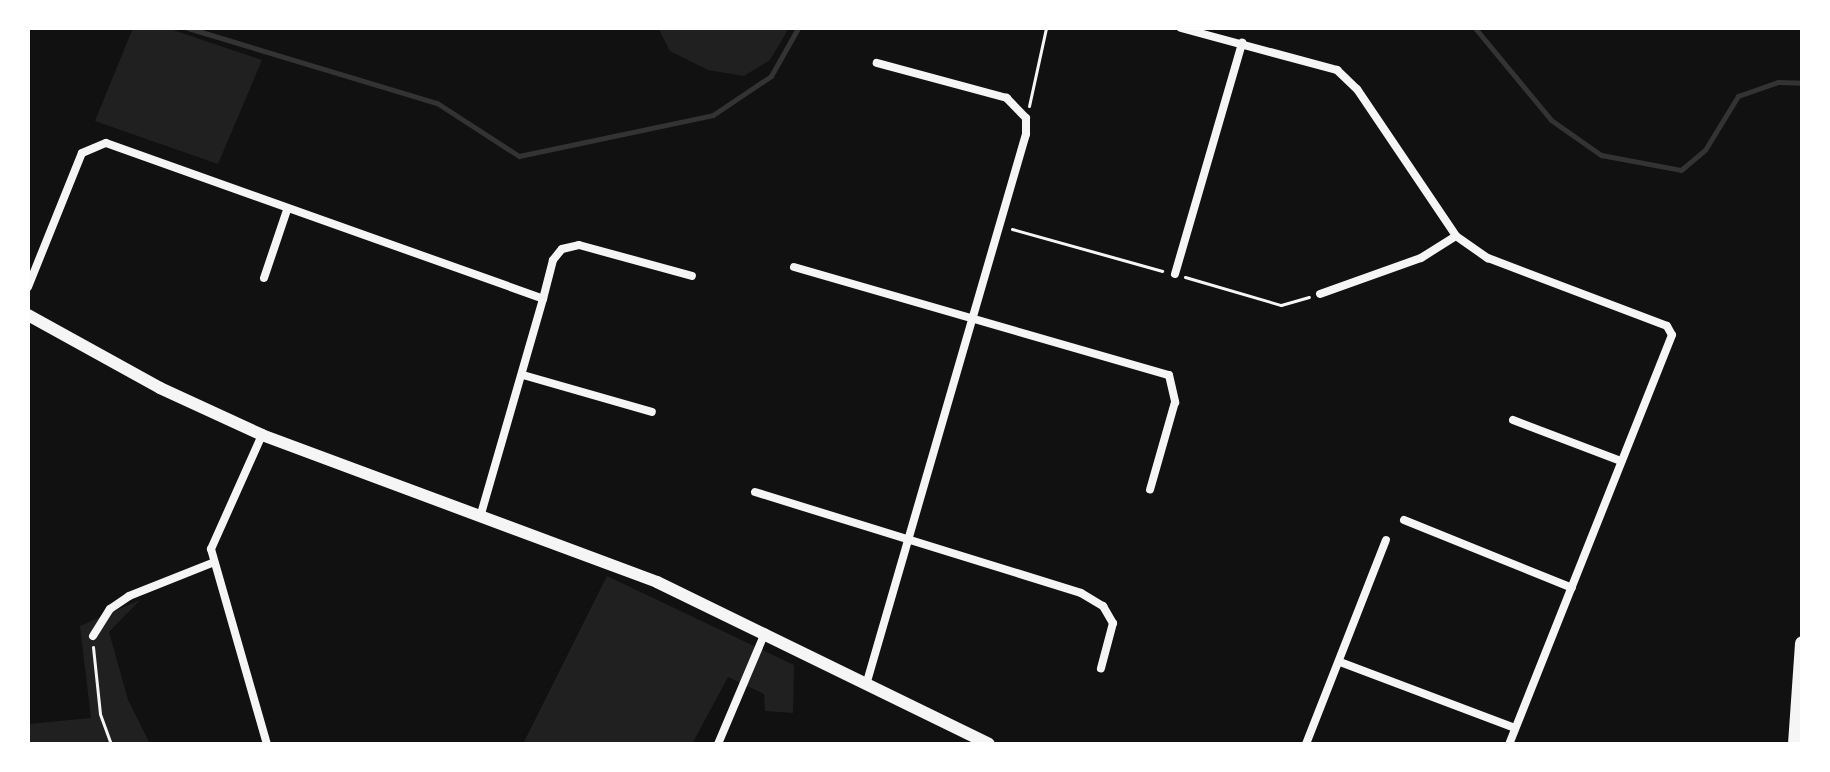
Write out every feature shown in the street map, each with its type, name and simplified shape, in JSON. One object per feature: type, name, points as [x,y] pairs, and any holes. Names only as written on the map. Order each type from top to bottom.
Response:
[{"type":"main road","points":[[28,315],[160,388],[262,435],[657,582],[989,744]]},
{"type":"main road","points":[[1795,744],[1802,643]]},
{"type":"street","points":[[1181,28],[1337,70],[1357,89],[1456,236],[1488,258],[1667,326],[1672,335],[1509,744]]},
{"type":"street","points":[[1175,274],[1242,43]]},
{"type":"street","points":[[866,685],[907,535],[974,318],[1026,134],[1026,118],[1007,98],[877,63]]},
{"type":"street","points":[[28,287],[82,153],[92,145],[106,143],[543,299]]},
{"type":"street","points":[[264,278],[287,210]]},
{"type":"street","points":[[1320,294],[1421,258],[1456,236]]},
{"type":"street","points":[[480,517],[523,375],[553,260],[562,249],[579,245],[692,276]]},
{"type":"street","points":[[794,267],[1169,375],[1175,402],[1150,490]]},
{"type":"street","points":[[523,375],[652,412]]},
{"type":"street","points":[[1513,420],[1621,461]]},
{"type":"street","points":[[262,435],[213,537],[212,563],[267,744]]},
{"type":"street","points":[[755,492],[907,535],[1081,593],[1103,606],[1113,623],[1101,668]]},
{"type":"street","points":[[1404,520],[1572,588]]},
{"type":"street","points":[[1306,744],[1386,540]]},
{"type":"street","points":[[93,636],[110,609],[129,596],[212,563]]},
{"type":"street","points":[[718,744],[765,633]]},
{"type":"street","points":[[1340,662],[1515,728]]},
{"type":"path","points":[[1026,118],[1046,28]]},
{"type":"path","points":[[999,226],[1281,305],[1320,294]]},
{"type":"path","points":[[93,636],[92,669],[111,744]]},
{"type":"shaded area","points":[[133,28],[167,28],[262,60],[218,164],[95,121]]},
{"type":"shaded area","points":[[658,28],[789,28],[770,60],[744,76],[708,70],[670,51]]},
{"type":"shaded area","points":[[607,576],[794,665],[793,713],[765,711],[764,694],[728,677],[692,744],[523,744]]},
{"type":"shaded area","points":[[140,600],[109,632],[128,700],[150,744],[28,744],[28,724],[91,718],[80,626]]},
{"type":"waterway","points":[[188,28],[437,103],[519,156],[713,115],[771,76],[798,28]]},
{"type":"waterway","points":[[1475,28],[1551,120],[1601,155],[1681,170],[1705,150],[1738,96],[1778,82],[1802,83]]}]
